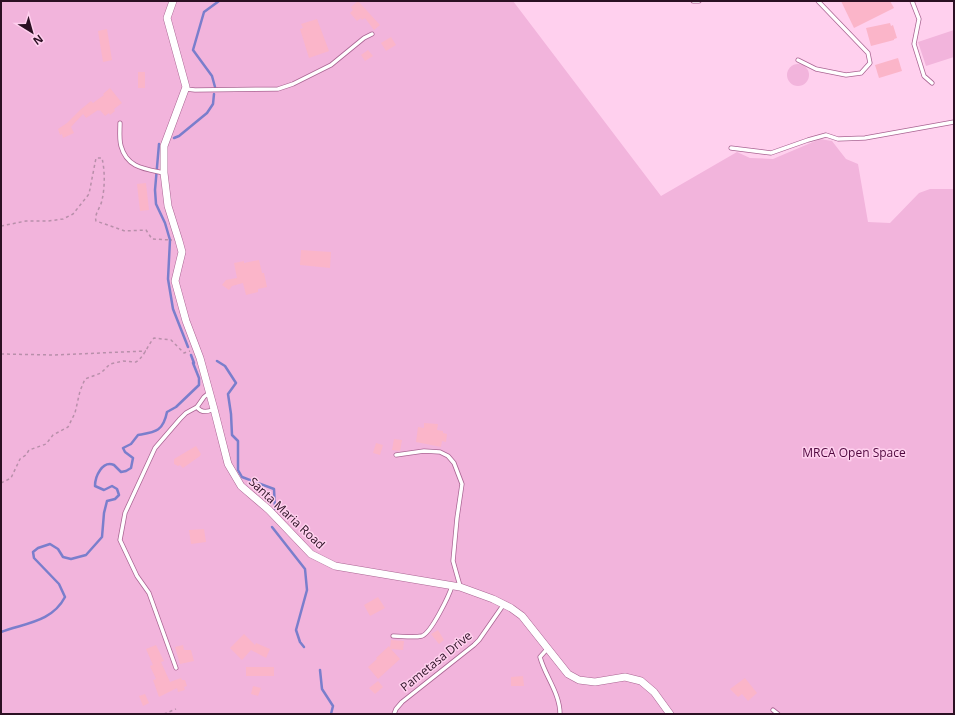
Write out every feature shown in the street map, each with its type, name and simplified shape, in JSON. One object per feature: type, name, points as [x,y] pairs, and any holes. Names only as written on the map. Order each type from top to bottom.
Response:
[{"type":"street","points":[[173,1],[167,18],[186,87],[185,89]]},
{"type":"street","name":"Santa Maria Road","points":[[185,89],[164,146],[163,172],[168,206],[180,241],[182,252],[175,281],[186,321],[210,393],[228,464],[241,486],[269,510],[311,554],[335,566],[460,587],[504,604],[522,616],[568,674],[579,680],[595,682],[625,677],[641,681],[654,692],[670,714]]},
{"type":"lane","points":[[693,1],[699,1]]},
{"type":"lane","points":[[798,60],[816,69],[846,75],[861,73],[870,63],[868,53],[818,1]]},
{"type":"lane","points":[[912,1],[919,19],[914,44],[924,76],[932,83]]},
{"type":"lane","points":[[185,89],[278,89],[293,84],[331,65],[364,38],[372,34]]},
{"type":"lane","points":[[731,148],[771,152],[826,136],[838,139],[865,138],[954,122]]},
{"type":"lane","points":[[120,123],[121,144],[124,154],[130,161],[138,168],[163,172]]},
{"type":"lane","points":[[176,668],[149,593],[137,576],[120,540],[125,513],[155,448],[186,413],[197,407],[204,397],[210,393]]},
{"type":"lane","points":[[197,407],[201,411],[208,412],[214,409]]},
{"type":"lane","points":[[396,454],[424,451],[440,452],[448,456],[454,463],[462,484],[456,518],[453,561],[460,587]]},
{"type":"lane","points":[[393,636],[418,637],[425,634],[446,602],[452,586]]},
{"type":"lane","name":"Pametasa Drive","points":[[394,714],[402,702],[479,640],[504,604]]},
{"type":"lane","points":[[548,648],[540,657],[543,669],[559,700],[560,714]]},
{"type":"lane","points":[[773,710],[778,714]]},
{"type":"path","points":[[1,226],[26,221],[63,219],[73,214],[89,194],[96,158],[102,158],[104,168],[104,188],[102,201],[95,218],[96,221],[125,231],[146,230],[152,239],[180,241]]},
{"type":"path","points":[[1,483],[11,478],[20,459],[30,450],[46,444],[53,435],[68,427],[75,413],[80,391],[85,379],[101,374],[110,364],[123,361],[136,362],[142,358],[154,338],[171,340],[184,353],[196,349]]},
{"type":"path","points":[[1,354],[54,355],[146,351]]},
{"type":"path","points":[[164,714],[176,709]]},
{"type":"green space","name":"MRCA Open Space","points":[[1,1],[513,1],[661,196],[737,152],[750,158],[773,159],[820,139],[832,141],[846,159],[858,164],[868,222],[890,223],[919,193],[930,189],[954,189],[954,714],[1,714]]},
{"type":"green space","points":[[954,30],[954,57],[926,66],[918,42]]},
{"type":"green space","points":[[794,64],[802,64],[809,71],[809,79],[802,86],[794,86],[787,79],[787,71]]},
{"type":"building","points":[[358,1],[380,25],[374,30],[365,18],[362,20],[361,18],[357,21],[350,13],[353,10],[351,7]]},
{"type":"building","points":[[841,1],[890,1],[894,8],[854,28]]},
{"type":"building","points":[[317,19],[329,51],[309,58],[300,29],[303,28],[301,24]]},
{"type":"building","points":[[890,23],[891,26],[893,25],[897,38],[871,46],[866,28]]},
{"type":"building","points":[[107,29],[112,60],[103,62],[98,31]]},
{"type":"building","points":[[391,37],[396,45],[386,51],[381,43]]},
{"type":"building","points":[[368,50],[373,56],[365,61],[361,55]]},
{"type":"building","points":[[898,58],[902,71],[879,78],[875,65]]},
{"type":"building","points":[[138,72],[145,72],[145,88],[138,88]]},
{"type":"building","points":[[110,88],[122,103],[114,109],[115,111],[110,115],[109,113],[105,116],[100,110],[98,110],[86,118],[83,114],[71,127],[74,133],[63,138],[62,134],[60,135],[58,129],[67,123],[91,101],[93,103],[104,95],[103,94]]},
{"type":"building","points":[[146,183],[149,210],[140,211],[137,184]]},
{"type":"building","points":[[301,250],[331,252],[330,268],[300,265]]},
{"type":"building","points":[[259,260],[267,287],[258,289],[258,292],[246,295],[243,283],[232,286],[229,290],[222,285],[226,280],[237,278],[234,263]]},
{"type":"building","points":[[424,423],[438,424],[437,430],[443,431],[443,433],[447,434],[446,442],[442,441],[441,447],[416,442],[418,427],[424,428]]},
{"type":"building","points":[[394,439],[402,440],[400,451],[392,450]]},
{"type":"building","points":[[376,443],[383,445],[380,455],[373,453]]},
{"type":"building","points":[[196,446],[201,454],[200,456],[183,468],[180,465],[178,466],[174,464],[174,459]]},
{"type":"building","points":[[204,529],[206,542],[191,544],[189,530]]},
{"type":"building","points":[[378,597],[385,608],[370,616],[364,605]]},
{"type":"building","points":[[438,630],[444,640],[439,644],[431,634]]},
{"type":"building","points":[[244,634],[255,645],[256,643],[270,649],[266,658],[251,650],[242,660],[230,648]]},
{"type":"building","points":[[391,640],[404,641],[403,650],[391,649],[400,659],[378,679],[368,667],[389,646],[390,648]]},
{"type":"building","points":[[156,645],[164,661],[161,662],[170,682],[181,678],[182,680],[185,680],[187,686],[184,687],[185,690],[178,692],[177,688],[159,697],[153,680],[156,679],[150,666],[153,665],[146,649]]},
{"type":"building","points":[[183,645],[184,650],[191,650],[194,661],[180,664],[175,647]]},
{"type":"building","points":[[246,667],[274,667],[274,676],[246,676]]},
{"type":"building","points":[[523,676],[524,686],[511,686],[511,677]]},
{"type":"building","points":[[745,678],[757,693],[748,701],[742,694],[738,697],[730,689]]},
{"type":"building","points":[[378,681],[383,687],[375,694],[369,688]]},
{"type":"building","points":[[253,686],[261,688],[258,696],[251,694]]},
{"type":"building","points":[[145,694],[149,703],[143,706],[139,696]]},
{"type":"waterway","points":[[215,87],[212,76],[193,50],[204,12],[219,1]]},
{"type":"waterway","points":[[174,138],[179,136],[207,113],[213,104],[214,94]]},
{"type":"waterway","points":[[159,144],[155,190],[156,204],[165,223],[170,240],[168,279],[173,309],[188,347]]},
{"type":"waterway","points":[[191,355],[194,363]]},
{"type":"waterway","points":[[217,361],[225,366],[236,383],[228,394],[232,435],[238,441],[238,470],[242,477],[274,489],[275,509]]},
{"type":"waterway","points":[[1,632],[45,617],[60,605],[65,597],[59,584],[34,558],[33,552],[38,548],[50,544],[58,549],[63,557],[71,559],[86,555],[102,537],[104,513],[107,501],[115,499],[119,495],[117,489],[112,486],[104,490],[95,486],[96,478],[100,470],[106,465],[110,464],[114,465],[121,472],[131,468],[133,458],[125,452],[123,448],[131,444],[138,435],[154,432],[161,427],[167,412],[176,407],[199,385],[199,378],[193,363]]},
{"type":"waterway","points":[[272,527],[305,569],[307,590],[296,630],[300,642],[304,647]]},
{"type":"waterway","points":[[320,670],[322,689],[333,706],[331,714]]}]
